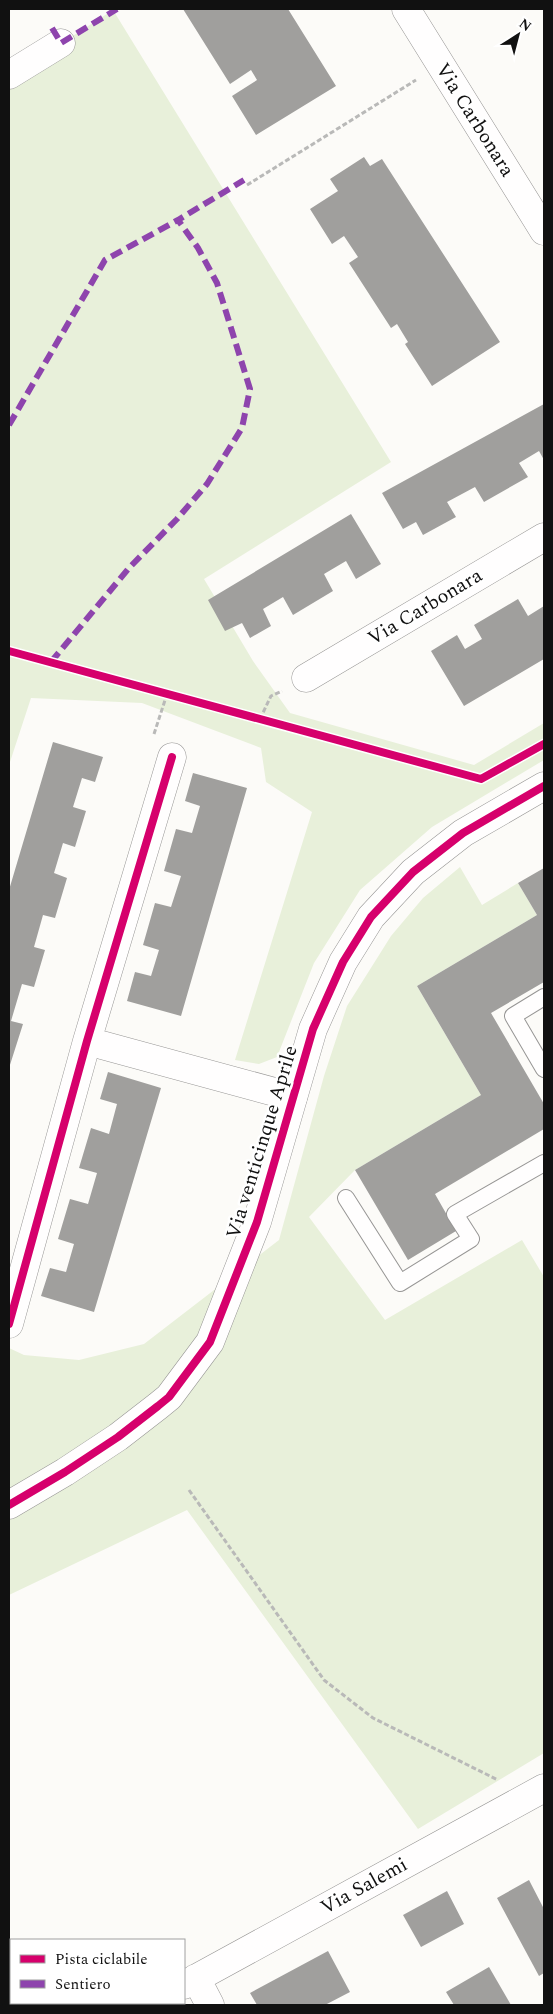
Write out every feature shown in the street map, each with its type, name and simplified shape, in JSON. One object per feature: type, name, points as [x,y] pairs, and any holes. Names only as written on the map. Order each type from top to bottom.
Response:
[{"type":"street","name":"Via Carbonara","points":[[406,9],[544,231]]},
{"type":"street","points":[[9,75],[61,43]]},
{"type":"street","name":"Via Carbonara","points":[[306,678],[544,537]]},
{"type":"street","points":[[9,1324],[88,1041],[172,757]]},
{"type":"street","name":"Via venticinque Aprile","points":[[9,1506],[118,1438],[169,1397],[210,1342],[257,1222],[313,1029],[343,962],[371,917],[413,872],[463,833],[544,786]]},
{"type":"street","points":[[88,1041],[293,1097]]},
{"type":"street","name":"Via Salemi","points":[[190,1981],[539,1790]]},
{"type":"street","points":[[190,1981],[210,2005]]},
{"type":"lane","points":[[544,997],[513,1016],[544,1069]]},
{"type":"lane","points":[[346,1198],[400,1283],[471,1240],[455,1214],[544,1163]]},
{"type":"path","points":[[247,185],[441,65]]},
{"type":"path","points":[[260,719],[271,696],[306,678]]},
{"type":"path","points":[[158,692],[176,697]]},
{"type":"path","points":[[251,716],[270,722]]},
{"type":"path","points":[[189,1490],[324,1680],[373,1718],[539,1790]]},
{"type":"green space","points":[[113,10],[391,462],[204,579],[253,661],[290,713],[474,765],[544,723],[544,760],[432,827],[360,890],[314,963],[277,1057],[259,1064],[235,1060],[312,812],[266,782],[261,748],[142,703],[31,698],[9,765],[9,77]]},
{"type":"green space","points":[[460,867],[482,905],[518,883],[537,915],[417,986],[481,1095],[355,1170],[309,1217],[385,1320],[522,1240],[544,1277],[544,1753],[418,1829],[187,1510],[9,1595],[9,1348],[24,1355],[79,1360],[144,1344],[279,1240],[324,1076],[347,1006],[391,936],[423,898]]},
{"type":"building","points":[[183,9],[288,9],[336,86],[256,135],[232,96],[257,80],[251,70],[230,84]]},
{"type":"building","points":[[364,157],[370,166],[382,159],[500,342],[432,386],[405,344],[408,342],[397,324],[391,328],[349,263],[358,257],[344,236],[332,244],[310,209],[338,191],[330,179]]},
{"type":"building","points":[[544,404],[544,460],[539,451],[519,463],[528,477],[484,502],[475,487],[447,502],[456,517],[423,535],[416,522],[403,529],[382,493]]},
{"type":"building","points":[[351,514],[381,564],[356,579],[346,561],[324,574],[333,591],[293,615],[283,597],[263,609],[271,626],[250,638],[242,623],[225,631],[208,600]]},
{"type":"building","points":[[518,599],[528,616],[544,606],[544,659],[464,706],[431,651],[457,635],[465,649],[482,639],[474,625]]},
{"type":"building","points":[[53,742],[103,757],[95,782],[82,778],[73,807],[86,811],[75,847],[63,843],[54,873],[67,878],[55,918],[43,915],[34,947],[45,950],[34,987],[22,984],[11,1021],[23,1024],[9,1068],[9,890]]},
{"type":"building","points":[[193,773],[247,788],[181,1016],[127,1001],[135,972],[151,976],[159,950],[143,945],[155,903],[171,907],[181,876],[164,871],[176,829],[192,833],[200,806],[185,801]]},
{"type":"building","points":[[544,868],[544,982],[491,1013],[544,1104],[544,1129],[435,1194],[456,1231],[408,1260],[355,1170],[481,1095],[417,986],[537,915],[518,883]]},
{"type":"building","points":[[108,1072],[161,1088],[94,1312],[41,1296],[50,1268],[66,1272],[74,1244],[58,1239],[70,1199],[88,1204],[97,1173],[79,1168],[91,1128],[109,1134],[117,1104],[100,1099]]},
{"type":"building","points":[[529,1880],[544,1909],[544,1973],[539,1976],[497,1898]]},
{"type":"building","points":[[447,1891],[464,1924],[421,1947],[403,1915]]},
{"type":"building","points":[[328,1951],[350,1992],[325,2005],[257,2005],[250,1993]]},
{"type":"building","points":[[489,1967],[511,2005],[454,2005],[446,1992]]},
{"type":"marked path","points":[[52,28],[61,43],[117,9]]},
{"type":"marked path","points":[[51,662],[129,568],[177,519],[207,484],[242,428],[250,389],[217,283],[198,248],[178,220],[244,180]]},
{"type":"marked path","points":[[9,425],[105,260],[178,220]]},
{"type":"cycle path","points":[[9,651],[481,779],[544,744]]},
{"type":"cycle path","points":[[9,1324],[87,1041],[172,757]]},
{"type":"cycle path","points":[[9,1505],[65,1472],[118,1437],[158,1406],[169,1397],[210,1342],[257,1222],[313,1029],[343,962],[371,917],[413,872],[463,833],[544,786]]}]
